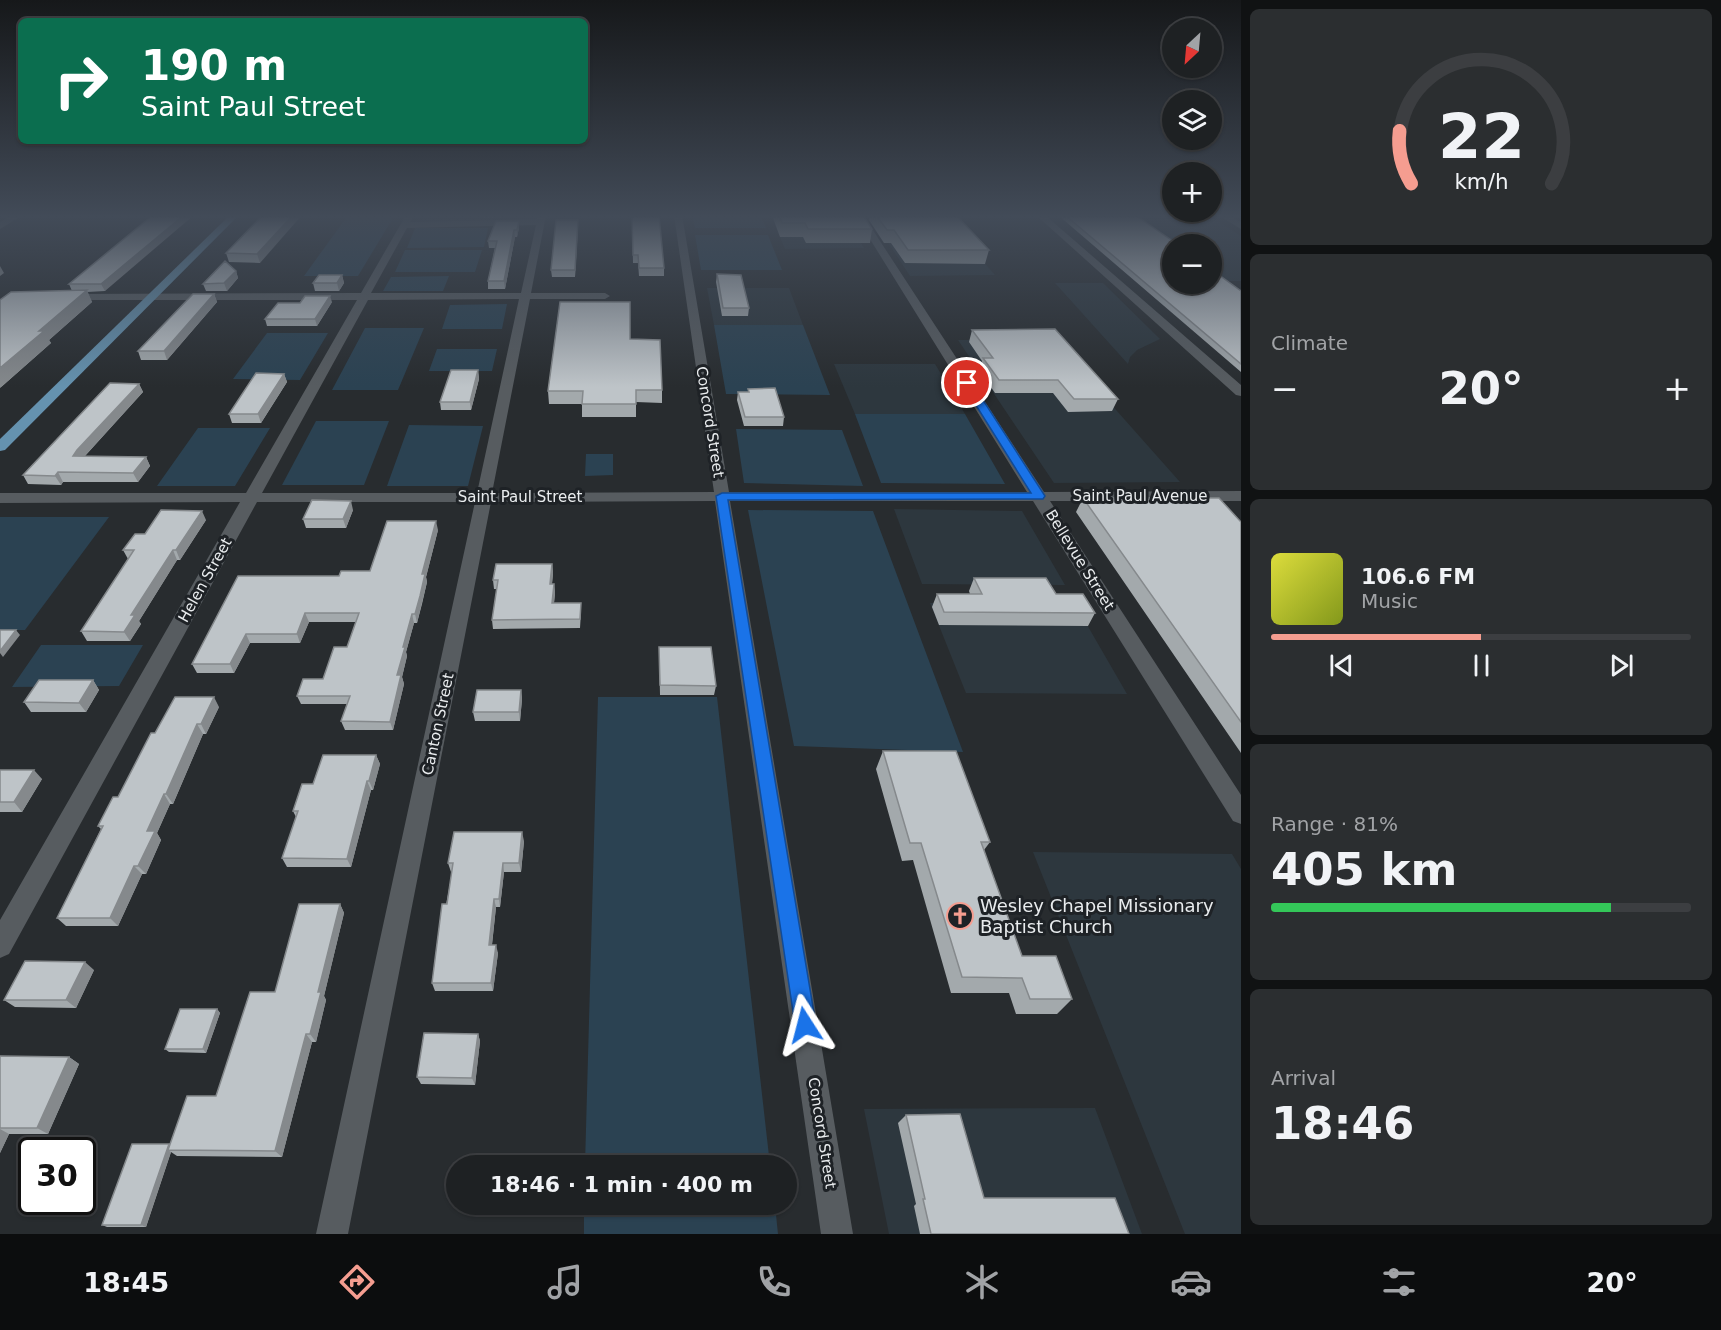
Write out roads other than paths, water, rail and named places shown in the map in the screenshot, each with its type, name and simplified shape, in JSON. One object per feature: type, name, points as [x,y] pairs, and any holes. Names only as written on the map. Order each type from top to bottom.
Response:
[{"type":"main road","points":[[0,447],[176,273]]},
{"type":"street","name":"Helen Street","points":[[0,945],[378,273]]},
{"type":"street","name":"Canton Street","points":[[332,1234],[530,273]]},
{"type":"street","name":"Concord Street","points":[[687,273],[837,1234]]},
{"type":"street","name":"Bellevue Street","points":[[896,273],[1241,814]]},
{"type":"street","points":[[1105,273],[1241,392]]},
{"type":"street","points":[[51,297],[605,296]]},
{"type":"street","name":"Saint Paul Street","points":[[0,498],[1039,496]]},
{"type":"street","name":"Saint Paul Avenue","points":[[1039,496],[1241,496]]},
{"type":"place","name":"Wesley Chapel Missionary Baptist Church","points":[[960,916]]}]
